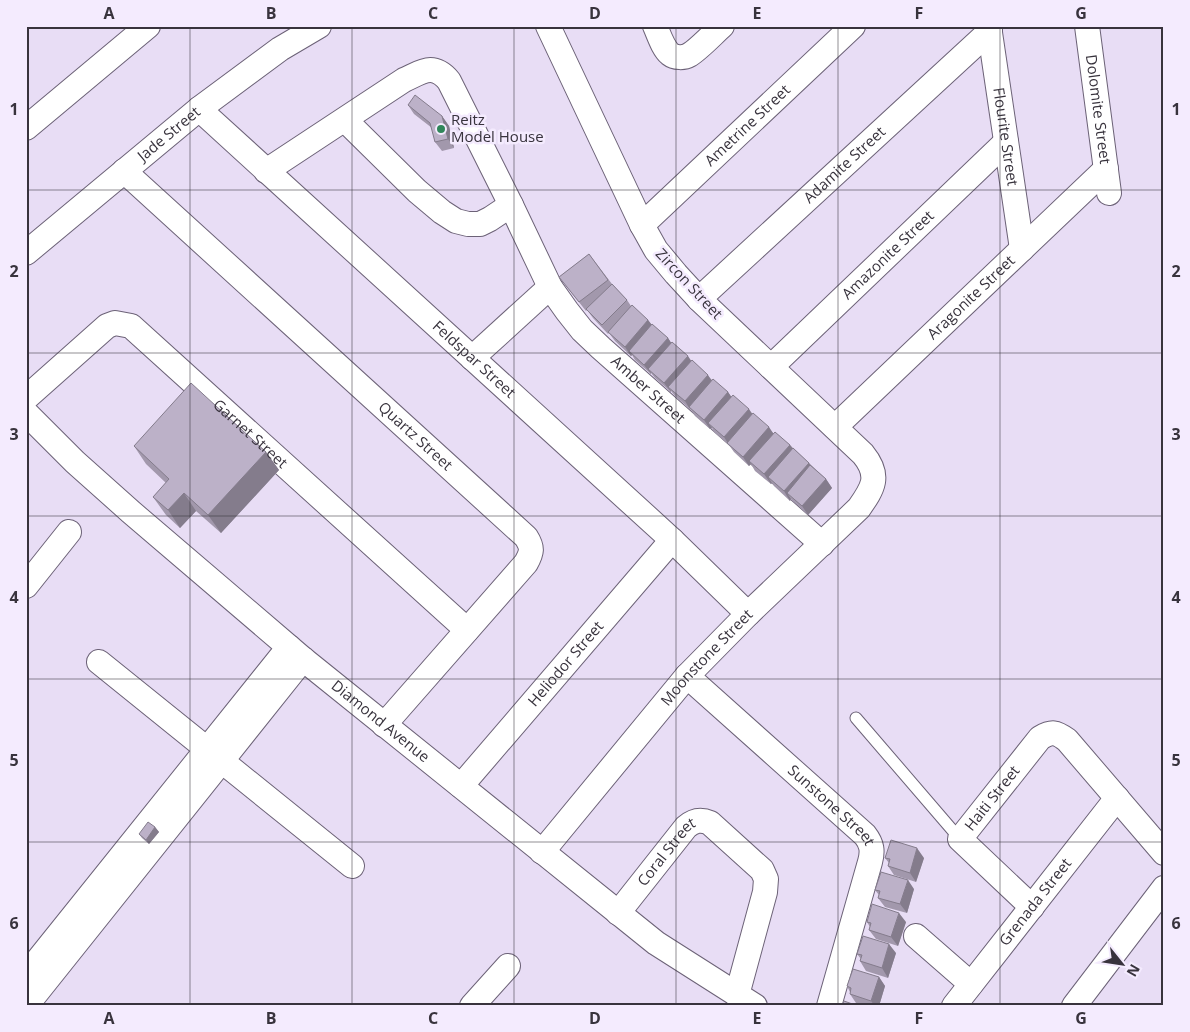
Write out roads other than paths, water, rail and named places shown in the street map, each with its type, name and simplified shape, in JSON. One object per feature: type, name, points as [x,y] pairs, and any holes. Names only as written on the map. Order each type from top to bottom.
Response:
[{"type":"street","points":[[26,128],[148,26]]},
{"type":"street","name":"Jade Street","points":[[26,253],[199,109],[280,49],[319,26]]},
{"type":"street","name":"Zircon Street","points":[[548,26],[642,226],[656,250],[699,299],[863,454],[870,463],[873,472]]},
{"type":"street","points":[[655,26],[670,54],[676,57],[690,55],[722,26]]},
{"type":"street","name":"Ametrine Street","points":[[642,226],[853,26]]},
{"type":"street","name":"Dolomite Street","points":[[1087,26],[1109,193]]},
{"type":"street","name":"Flourite Street","points":[[990,29],[1022,249]]},
{"type":"street","name":"Adamite Street","points":[[699,299],[990,29]]},
{"type":"street","name":"Amber Street","points":[[266,171],[410,78],[429,70],[436,70],[443,74],[511,205],[550,287],[582,330],[822,544]]},
{"type":"street","name":"Feldspar Street","points":[[199,109],[672,540],[748,614]]},
{"type":"street","points":[[345,120],[418,191],[442,212],[456,221],[480,224],[511,205]]},
{"type":"street","name":"Amazonite Street","points":[[771,367],[1006,142]]},
{"type":"street","name":"Aragonite Street","points":[[835,427],[1106,169]]},
{"type":"street","name":"Quartz Street","points":[[124,171],[526,537],[530,544],[531,550],[526,563],[384,725]]},
{"type":"street","points":[[472,358],[550,287]]},
{"type":"street","name":"Garnet Street","points":[[26,398],[107,326],[115,323],[131,326],[467,630]]},
{"type":"street","name":"Diamond Avenue","points":[[26,413],[75,462],[131,512],[296,653],[384,725],[656,943],[746,1000]]},
{"type":"street","name":"Moonstone Street","points":[[542,852],[687,676],[748,614],[859,508],[868,496],[873,483],[873,472]]},
{"type":"street","points":[[29,576],[69,532]]},
{"type":"street","name":"Heliodor Street","points":[[461,786],[672,540]]},
{"type":"street","points":[[28,1000],[85,917],[296,653]]},
{"type":"street","points":[[99,662],[352,866]]},
{"type":"street","name":"Sunstone Street","points":[[687,676],[870,841],[872,847],[870,862],[829,1006]]},
{"type":"street","name":"Haiti Street","points":[[1032,906],[960,839],[1040,738],[1046,734],[1060,735],[1067,740],[1117,798]]},
{"type":"street","points":[[1117,798],[1164,853]]},
{"type":"street","name":"Grenada Street","points":[[954,1006],[1117,798]]},
{"type":"street","name":"Coral Street","points":[[618,914],[686,827],[699,820],[710,823],[762,870],[766,879],[766,892],[746,1000]]},
{"type":"street","points":[[1074,1006],[1164,888]]},
{"type":"street","points":[[26,975],[85,917]]},
{"type":"street","points":[[916,936],[971,984]]},
{"type":"street","points":[[472,1006],[508,966]]},
{"type":"lane","points":[[856,718],[960,839]]},
{"type":"place","name":"Reitz Model House","points":[[441,129]]}]
